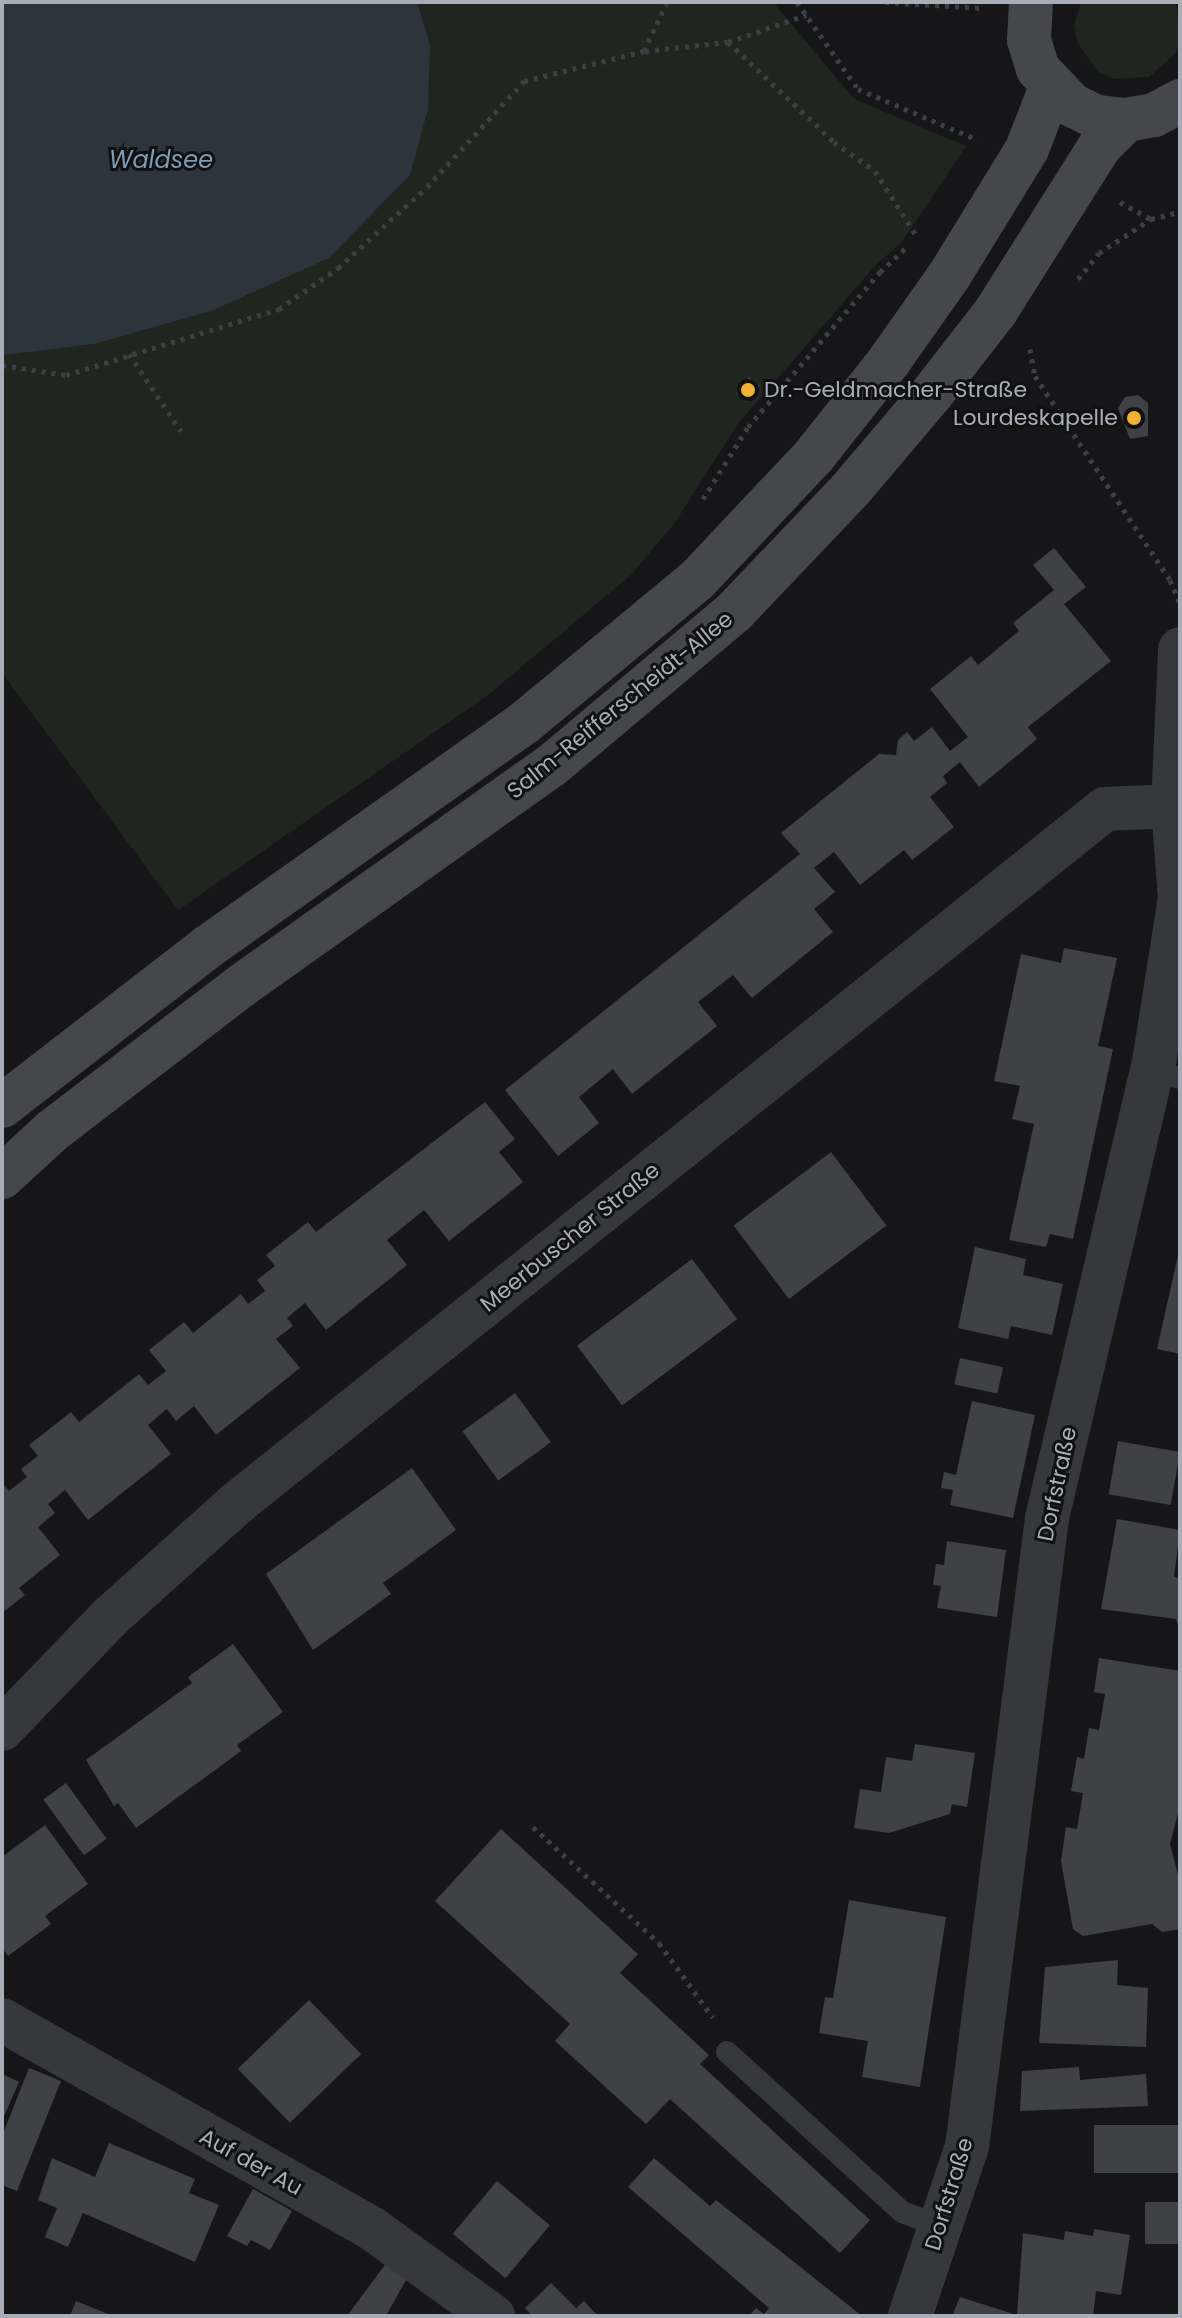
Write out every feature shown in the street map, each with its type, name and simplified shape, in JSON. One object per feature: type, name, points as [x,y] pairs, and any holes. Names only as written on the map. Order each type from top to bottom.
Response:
[{"type":"street","points":[[1030,6],[1029,40],[1051,87],[1097,117],[1126,120],[1154,115],[1180,101]]},
{"type":"street","points":[[2,1106],[209,946],[524,723],[697,580],[813,457],[889,361],[949,276],[1027,149],[1051,87]]},
{"type":"street","name":"Salm-Reifferscheidt-Allee","points":[[2,1177],[52,1131],[241,986],[551,766],[734,612],[851,489],[934,391],[996,311],[1100,146],[1126,120]]},
{"type":"street","name":"Dorfstraße","points":[[910,2316],[967,2147],[1047,1518],[1166,1074],[1180,899],[1173,806],[1180,649]]},
{"type":"street","name":"Meerbuscher Straße","points":[[2,1729],[110,1617],[237,1503],[1105,809],[1173,806]]},
{"type":"street","name":"Auf der Au","points":[[2,2020],[374,2230],[493,2316]]},
{"type":"lane","points":[[727,2052],[902,2212],[940,2226]]},
{"type":"path","points":[[644,51],[667,2]]},
{"type":"path","points":[[797,2],[858,89],[979,140],[1027,149]]},
{"type":"path","points":[[885,2],[1030,6]]},
{"type":"path","points":[[2,365],[66,375],[279,309],[338,268],[427,187],[524,81],[644,51],[728,42],[806,15]]},
{"type":"path","points":[[728,42],[834,142],[875,171],[916,235]]},
{"type":"path","points":[[971,152],[989,128]]},
{"type":"path","points":[[1078,180],[1151,219]]},
{"type":"path","points":[[1069,289],[1099,253],[1151,219],[1180,212]]},
{"type":"path","points":[[701,503],[748,427],[924,223]]},
{"type":"path","points":[[1028,337],[1035,376],[1170,580],[1180,605]]},
{"type":"path","points":[[129,354],[181,431]]},
{"type":"path","points":[[533,1827],[659,1943],[700,2005],[738,2042],[727,2052]]},
{"type":"shaded area","points":[[417,2],[773,2],[854,99],[966,146],[902,242],[875,266],[737,425],[674,524],[631,575],[488,695],[178,910],[2,673],[2,354],[94,344],[430,44]]},
{"type":"shaded area","points":[[1081,2],[1176,2],[1180,42],[1176,53],[1149,77],[1113,79],[1097,71],[1077,42],[1074,25]]},
{"type":"water","name":"Waldsee","points":[[2,2],[417,2],[430,44],[428,109],[410,175],[329,258],[211,311],[94,344],[4,355]]},
{"type":"building","points":[[749,377],[760,386],[747,402],[736,393]]},
{"type":"building","name":"Lourdeskapelle","points":[[1138,395],[1148,403],[1148,436],[1130,439],[1118,408],[1125,397]]},
{"type":"building","points":[[1054,548],[1086,587],[1064,604],[1111,661],[1028,727],[1037,739],[979,787],[960,762],[943,776],[947,783],[930,797],[954,827],[912,860],[904,850],[860,885],[834,852],[814,868],[835,892],[814,909],[833,932],[752,998],[733,975],[698,1002],[717,1026],[632,1094],[613,1069],[579,1097],[599,1123],[558,1156],[505,1090],[800,854],[781,833],[879,754],[896,755],[898,740],[907,732],[914,741],[932,727],[950,751],[968,737],[930,689],[971,656],[978,665],[1019,631],[1013,623],[1054,590],[1033,565]]},
{"type":"building","points":[[1064,948],[1117,958],[1098,1046],[1113,1049],[1073,1239],[1050,1234],[1046,1247],[1009,1240],[1034,1124],[1012,1119],[1020,1086],[994,1081],[1021,954],[1061,963]]},
{"type":"building","points":[[485,1102],[515,1139],[499,1152],[523,1182],[449,1241],[424,1210],[387,1240],[407,1265],[326,1330],[305,1303],[287,1318],[293,1326],[276,1339],[300,1368],[216,1435],[194,1406],[176,1421],[167,1409],[148,1425],[171,1454],[88,1520],[65,1490],[48,1504],[55,1513],[38,1527],[60,1555],[19,1588],[25,1595],[2,1613],[2,1482],[9,1491],[27,1477],[21,1469],[38,1456],[29,1445],[71,1412],[79,1422],[139,1374],[148,1385],[166,1371],[149,1350],[184,1322],[193,1333],[241,1294],[248,1304],[265,1291],[257,1280],[275,1266],[266,1255],[308,1222],[316,1232]]},
{"type":"building","points":[[831,1152],[886,1225],[789,1299],[734,1225]]},
{"type":"building","points":[[975,1247],[1026,1259],[1023,1275],[1063,1284],[1052,1335],[1011,1326],[1008,1339],[958,1328]]},
{"type":"building","points":[[1180,1251],[1180,1354],[1157,1349]]},
{"type":"building","points":[[692,1259],[737,1319],[622,1406],[577,1346]]},
{"type":"building","points":[[960,1358],[1003,1367],[997,1394],[954,1384]]},
{"type":"building","points":[[515,1393],[551,1442],[498,1481],[462,1431]]},
{"type":"building","points":[[972,1401],[1035,1415],[1013,1518],[950,1505],[953,1490],[941,1488],[944,1472],[956,1475]]},
{"type":"building","points":[[1118,1441],[1180,1452],[1171,1505],[1109,1494]]},
{"type":"building","points":[[412,1468],[456,1530],[383,1583],[391,1594],[313,1650],[266,1574]]},
{"type":"building","points":[[1117,1519],[1180,1530],[1174,1577],[1180,1578],[1180,1631],[1176,1619],[1101,1609]]},
{"type":"building","points":[[947,1541],[1006,1550],[997,1617],[937,1608],[941,1586],[933,1585],[936,1564],[944,1565]]},
{"type":"building","points":[[233,1644],[283,1712],[237,1745],[241,1751],[136,1828],[118,1803],[114,1806],[86,1760],[192,1683],[188,1677]]},
{"type":"building","points":[[1099,1658],[1180,1671],[1180,1806],[1170,1844],[1180,1882],[1180,1929],[1162,1932],[1152,1924],[1083,1936],[1073,1929],[1061,1861],[1066,1827],[1077,1829],[1083,1793],[1071,1791],[1077,1757],[1084,1759],[1089,1728],[1099,1730],[1105,1694],[1094,1692]]},
{"type":"building","points":[[915,1744],[975,1753],[967,1807],[952,1804],[950,1814],[889,1833],[854,1828],[860,1789],[881,1792],[886,1757],[912,1761]]},
{"type":"building","points":[[66,1783],[107,1839],[84,1855],[43,1799]]},
{"type":"building","points":[[45,1825],[88,1884],[45,1916],[51,1924],[8,1956],[2,1948],[2,1857]]},
{"type":"building","points":[[501,1829],[638,1954],[620,1973],[709,2055],[700,2064],[870,2220],[840,2253],[670,2099],[646,2124],[555,2041],[570,2024],[435,1901]]},
{"type":"building","points":[[849,1900],[946,1917],[920,2087],[862,2077],[868,2041],[819,2033],[825,1997],[833,1998]]},
{"type":"building","points":[[1118,1960],[1117,1985],[1148,1988],[1146,2047],[1039,2043],[1045,1967]]},
{"type":"building","points":[[309,2000],[361,2054],[290,2123],[238,2069]]},
{"type":"building","points":[[1079,2067],[1080,2080],[1146,2074],[1148,2106],[1020,2111],[1022,2071]]},
{"type":"building","points":[[29,2068],[61,2081],[17,2191],[2,2185],[2,2136]]},
{"type":"building","points":[[2,2074],[19,2082],[2,2121]]},
{"type":"building","points":[[1094,2125],[1180,2125],[1180,2173],[1094,2173]]},
{"type":"building","points":[[109,2143],[195,2179],[189,2193],[219,2205],[195,2262],[83,2213],[68,2247],[45,2237],[57,2208],[38,2200],[52,2158],[95,2177]]},
{"type":"building","points":[[654,2158],[710,2206],[716,2200],[862,2316],[749,2316],[756,2308],[764,2314],[769,2308],[628,2187]]},
{"type":"building","points":[[497,2181],[550,2225],[506,2278],[453,2234]]},
{"type":"building","points":[[253,2189],[292,2211],[270,2250],[251,2240],[247,2246],[227,2236]]},
{"type":"building","points":[[1145,2202],[1180,2202],[1180,2244],[1145,2244]]},
{"type":"building","points":[[1094,2229],[1130,2235],[1121,2295],[1096,2291],[1093,2316],[952,2316],[960,2297],[1017,2315],[1023,2233],[1064,2240],[1065,2231],[1093,2236]]},
{"type":"building","points":[[390,2258],[411,2271],[386,2316],[347,2316]]},
{"type":"building","points":[[551,2283],[576,2308],[584,2301],[598,2316],[532,2316],[525,2308]]},
{"type":"building","points":[[76,2301],[113,2316],[70,2316]]},
{"type":"place","name":"Dr.-Geldmacher-Straße","points":[[748,390]]},
{"type":"place","name":"Lourdeskapelle","points":[[1134,418]]}]
